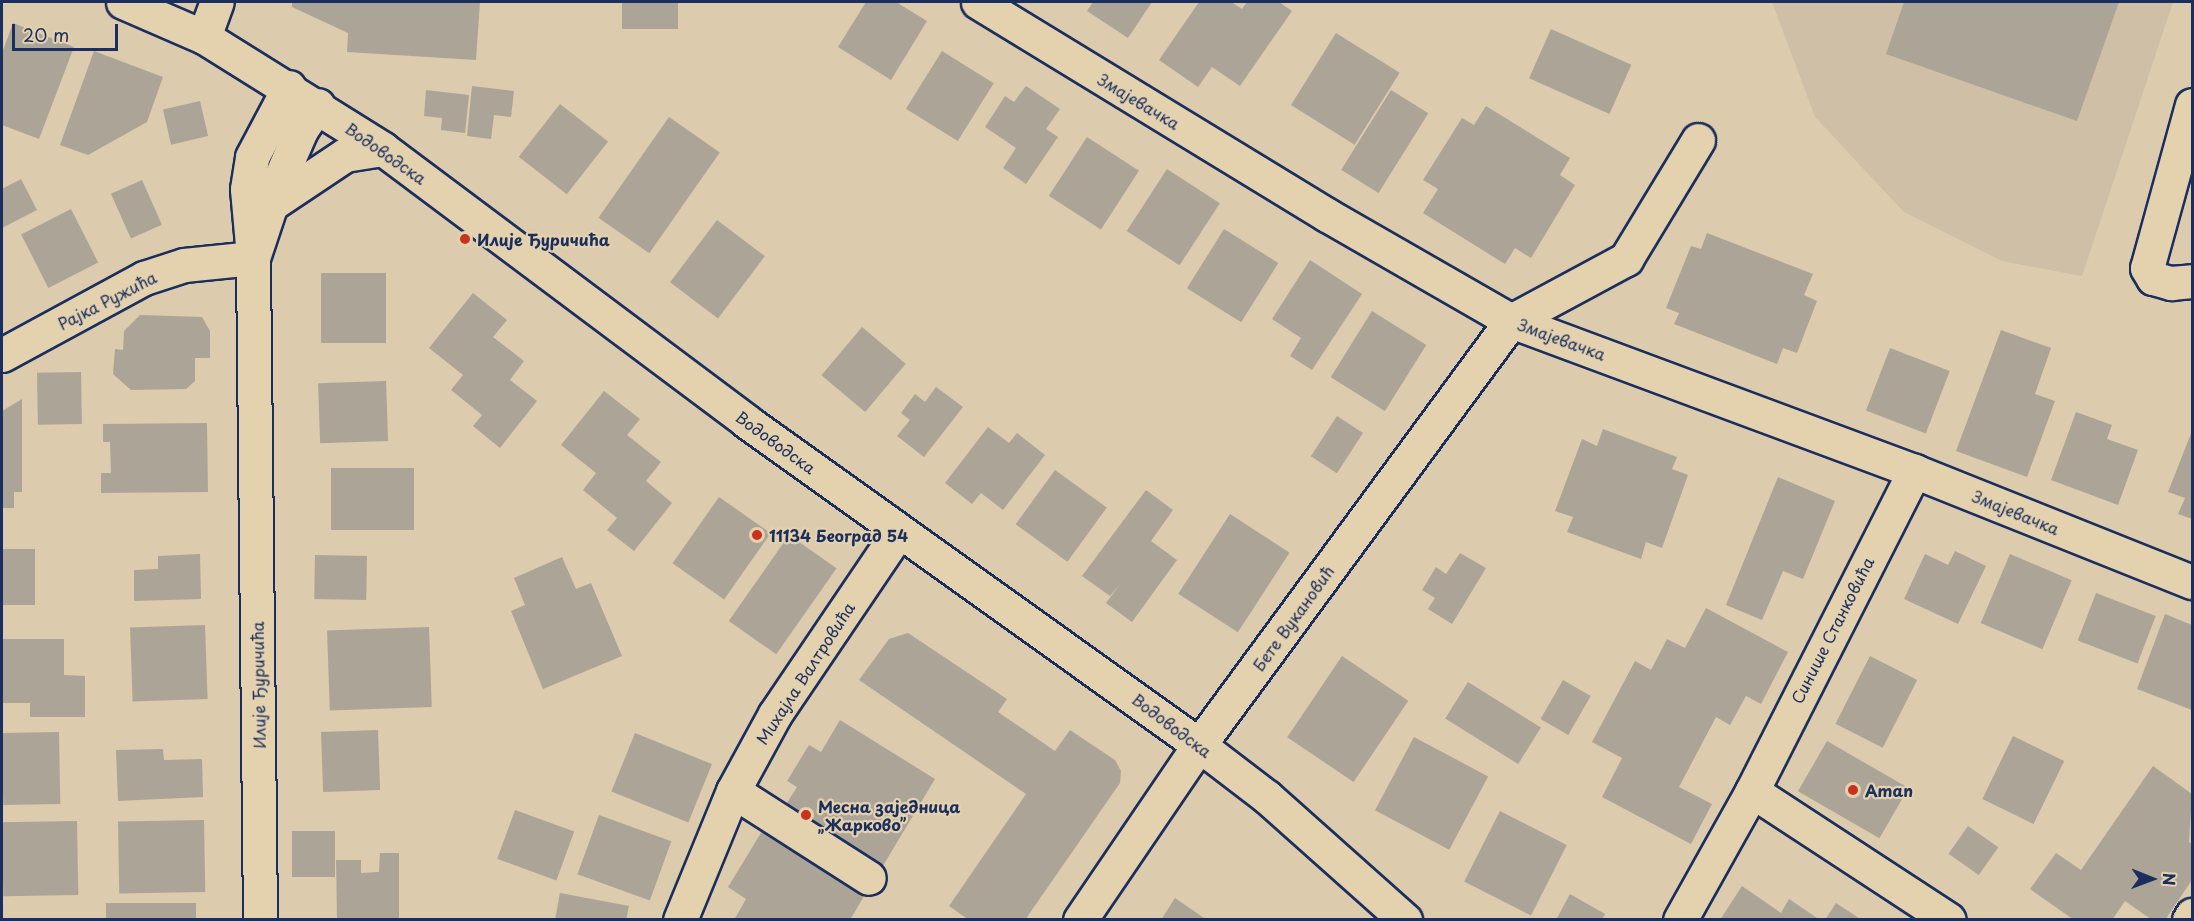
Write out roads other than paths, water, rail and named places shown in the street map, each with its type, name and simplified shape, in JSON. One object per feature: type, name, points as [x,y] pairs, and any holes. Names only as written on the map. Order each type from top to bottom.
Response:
[{"type":"street","name":"Водоводска","points":[[123,2],[204,36],[318,105],[383,149],[899,531],[1199,745],[1267,797],[1405,920]]},
{"type":"street","points":[[204,36],[217,2]]},
{"type":"street","name":"Змајевачка","points":[[978,2],[1327,215],[1511,321],[1914,471],[2193,582]]},
{"type":"street","points":[[253,258],[248,174],[260,139],[289,87]]},
{"type":"street","name":"Илије Ђуричића","points":[[260,920],[253,258],[270,205],[301,130],[318,105]]},
{"type":"street","points":[[2193,105],[2147,268],[2153,278],[2170,283],[2193,281]]},
{"type":"street","points":[[1511,321],[1626,259],[1698,140]]},
{"type":"street","points":[[270,205],[331,162],[345,155],[383,149]]},
{"type":"street","name":"Рајка Ружића","points":[[2,355],[144,278],[192,263],[253,258]]},
{"type":"street","name":"Бете Вукановић","points":[[1080,920],[1199,745],[1511,321]]},
{"type":"street","name":"Синише Станковића","points":[[1680,920],[1752,791],[1914,471]]},
{"type":"street","name":"Михајла Валтровића","points":[[680,920],[733,791],[775,714],[899,531]]},
{"type":"street","points":[[733,791],[869,878]]},
{"type":"street","points":[[1752,791],[1949,920]]},
{"type":"street","points":[[2189,920],[2193,915]]},
{"type":"place","name":"Илије Ђуричића","points":[[465,239]]},
{"type":"place","name":"11134 Београд 54","points":[[757,535]]},
{"type":"place","name":"Aman","points":[[1853,790]]},
{"type":"place","name":"Месна заједница „Жарково”","points":[[806,815]]}]
